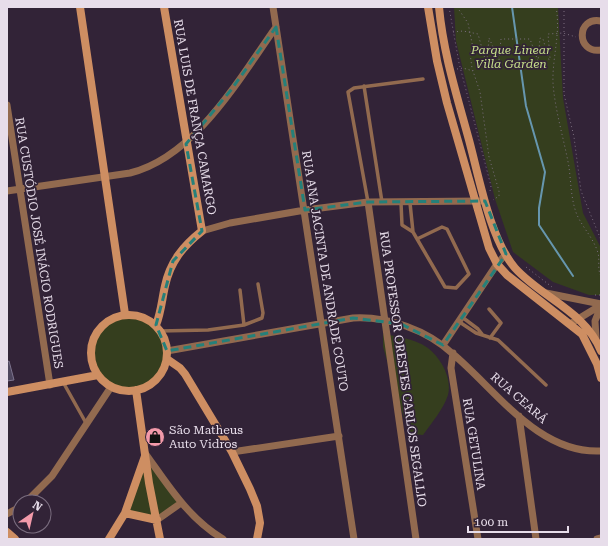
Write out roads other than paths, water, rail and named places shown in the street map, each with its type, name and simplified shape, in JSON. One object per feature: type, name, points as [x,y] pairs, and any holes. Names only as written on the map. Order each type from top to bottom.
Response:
[{"type":"street","points":[[80,7],[125,314]]},
{"type":"street","name":"RUA LUIS DE FRANÇA CAMARGO","points":[[164,7],[186,144],[202,231]]},
{"type":"street","name":"RUA ANA JACINTA DE ANDRADE COUTO","points":[[273,7],[354,539]]},
{"type":"street","points":[[428,7],[440,75],[489,248],[497,264],[517,285],[582,334],[597,364],[601,378]]},
{"type":"street","points":[[439,7],[441,26],[450,70],[479,176],[498,236],[506,254],[515,267],[579,318],[596,338]]},
{"type":"street","points":[[601,21],[594,20],[586,25],[582,33],[582,38],[587,47],[592,50],[601,50]]},
{"type":"street","points":[[7,191],[105,177],[142,170],[167,158],[186,144],[231,90],[276,27]]},
{"type":"street","name":"RUA CUSTÓDIO JOSÉ INÁCIO RODRIGUES","points":[[7,105],[50,385]]},
{"type":"street","points":[[157,328],[168,272],[173,261],[190,241],[202,231],[230,223],[305,210],[368,202],[475,202],[487,200]]},
{"type":"street","name":"RUA PROFESSOR ORESTES CARLOS SEGALLIO","points":[[368,202],[416,539]]},
{"type":"street","points":[[443,346],[497,264],[506,254]]},
{"type":"street","points":[[545,290],[600,303]]},
{"type":"street","points":[[570,324],[600,303]]},
{"type":"street","points":[[600,303],[595,321],[596,338],[601,351]]},
{"type":"street","points":[[125,314],[146,318],[157,328],[164,339],[167,355],[163,369],[157,378],[148,386],[136,390],[120,390],[111,386],[98,375],[92,364],[90,351],[93,338],[102,324],[110,319],[125,314]]},
{"type":"street","name":"RUA CEARÁ","points":[[167,355],[321,324],[368,317],[385,320],[401,324],[443,346],[453,353],[519,416],[548,437],[563,445],[578,449],[601,450]]},
{"type":"street","name":"RUA GETULINA","points":[[453,353],[452,368],[478,539]]},
{"type":"street","points":[[167,355],[185,374],[232,452],[257,506],[260,522],[257,539]]},
{"type":"street","points":[[7,392],[98,375]]},
{"type":"street","points":[[34,494],[52,476],[111,386]]},
{"type":"street","points":[[136,390],[149,483],[160,539]]},
{"type":"street","points":[[519,416],[536,539]]},
{"type":"street","points":[[232,452],[339,436]]},
{"type":"street","points":[[145,453],[181,503],[197,519],[223,539]]},
{"type":"street","points":[[109,539],[125,513],[145,453]]},
{"type":"street","points":[[125,513],[157,520],[181,503]]},
{"type":"street","points":[[7,532],[15,539]]},
{"type":"street","points":[[597,539],[601,538]]},
{"type":"lane","points":[[368,202],[348,92],[350,89],[364,86],[423,78]]},
{"type":"lane","points":[[364,86],[382,202]]},
{"type":"lane","points":[[401,203],[402,225],[413,232]]},
{"type":"lane","points":[[410,203],[413,232],[417,239],[445,287],[456,288],[464,281],[469,274],[447,229],[442,227],[417,239]]},
{"type":"lane","points":[[157,328],[208,330],[244,325],[262,318],[263,313],[258,284]]},
{"type":"lane","points":[[240,290],[244,325]]},
{"type":"lane","points":[[489,309],[501,323],[490,338]]},
{"type":"lane","points":[[460,319],[478,329],[482,334],[502,343],[546,385]]},
{"type":"lane","points":[[63,382],[87,424]]},
{"type":"waterway","points":[[512,7],[526,106],[545,172],[539,208],[539,225],[573,276]]},
{"type":"place","name":"São Matheus Auto Vidros","points":[[155,437]]},
{"type":"park label","name":"Parque Linear Villa Garden","points":[[511,57]]}]
